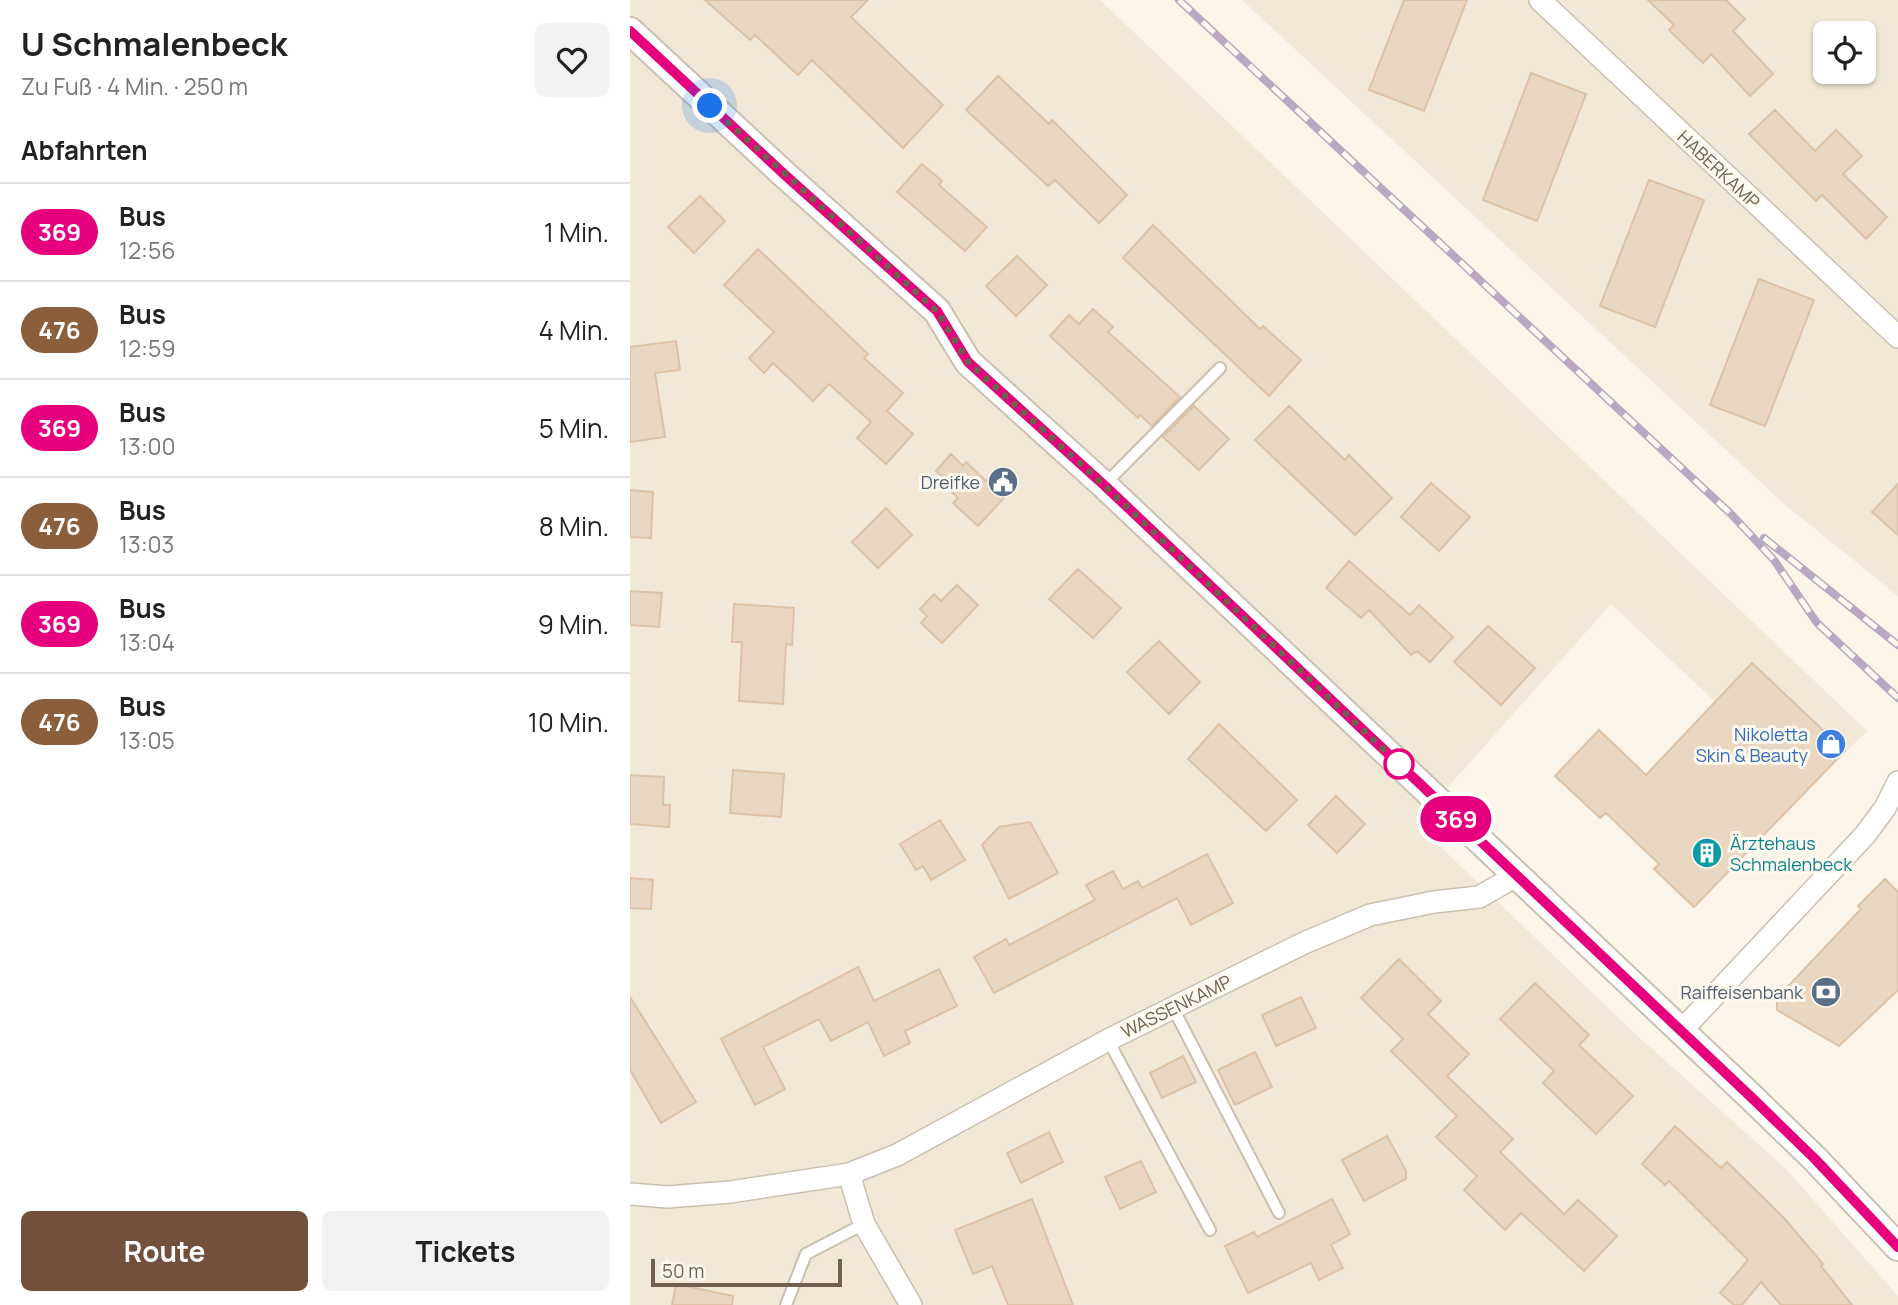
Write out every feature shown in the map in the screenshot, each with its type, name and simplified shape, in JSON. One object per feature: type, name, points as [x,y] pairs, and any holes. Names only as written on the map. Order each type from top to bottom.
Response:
[{"type":"street","name":"HABERKAMP","points":[[1541,0],[1898,337]]},
{"type":"street","points":[[630,32],[937,311],[968,362],[1104,485],[1681,1031],[1815,1159],[1898,1247]]},
{"type":"street","points":[[1681,1031],[1865,835],[1885,808],[1898,782]]},
{"type":"street","name":"WASSENKAMP","points":[[630,1194],[667,1197],[730,1192],[849,1174],[897,1155],[1108,1040],[1304,943],[1370,915],[1434,902],[1479,897],[1516,876]]},
{"type":"street","points":[[849,1174],[864,1224],[911,1305]]},
{"type":"lane","points":[[1104,485],[1220,368]]},
{"type":"lane","points":[[1173,1008],[1279,1213]]},
{"type":"lane","points":[[1108,1040],[1210,1230]]},
{"type":"lane","points":[[786,1305],[806,1254],[864,1224]]},
{"type":"shaded area","points":[[630,0],[1100,0],[1867,731],[1808,789],[1611,604],[1416,823],[1631,1030],[1786,1169],[1898,1296],[1898,1305],[630,1305]]},
{"type":"shaded area","points":[[1242,0],[1898,0],[1898,596],[1784,504]]},
{"type":"building","points":[[705,0],[868,0],[851,17],[943,105],[903,148],[812,60],[798,75],[755,35],[750,40]]},
{"type":"building","points":[[1404,0],[1467,0],[1424,111],[1369,90]]},
{"type":"building","points":[[1648,0],[1726,0],[1745,19],[1733,31],[1773,74],[1750,96],[1711,54],[1703,63],[1669,30],[1674,25]]},
{"type":"building","points":[[1531,73],[1586,94],[1537,221],[1483,200]]},
{"type":"building","points":[[998,76],[1049,124],[1052,120],[1127,195],[1099,223],[1055,180],[1048,186],[966,110]]},
{"type":"building","points":[[1775,110],[1815,151],[1836,130],[1862,156],[1843,174],[1887,217],[1866,239],[1822,195],[1816,201],[1749,134]]},
{"type":"building","points":[[922,164],[942,181],[939,185],[987,227],[965,251],[897,192]]},
{"type":"building","points":[[1649,180],[1704,200],[1655,327],[1600,306]]},
{"type":"building","points":[[700,196],[725,221],[694,253],[668,227]]},
{"type":"building","points":[[1153,225],[1260,329],[1263,326],[1301,360],[1269,396],[1123,258]]},
{"type":"building","points":[[758,249],[868,354],[864,358],[903,393],[887,411],[913,434],[886,464],[857,438],[871,422],[829,384],[813,401],[773,363],[764,373],[749,358],[774,332],[724,285]]},
{"type":"building","points":[[1017,256],[1047,285],[1016,316],[986,286]]},
{"type":"building","points":[[1759,279],[1814,300],[1765,426],[1710,405]]},
{"type":"building","points":[[1093,309],[1113,327],[1108,332],[1180,397],[1152,426],[1140,415],[1138,418],[1050,336],[1069,315],[1079,324]]},
{"type":"building","points":[[676,341],[680,370],[655,373],[665,437],[630,442],[630,347]]},
{"type":"building","points":[[1194,406],[1229,439],[1199,470],[1163,437]]},
{"type":"building","points":[[1289,406],[1345,460],[1349,455],[1392,498],[1355,535],[1255,440]]},
{"type":"building","points":[[951,454],[963,466],[966,462],[986,481],[996,470],[1014,487],[978,526],[953,503],[958,498],[944,485],[947,481],[936,471]]},
{"type":"building","points":[[1431,483],[1470,517],[1439,551],[1401,517]]},
{"type":"building","points":[[1898,484],[1898,535],[1872,512]]},
{"type":"building","points":[[630,490],[653,492],[651,538],[630,537]]},
{"type":"building","points":[[886,508],[912,535],[878,568],[852,542]]},
{"type":"building","points":[[1349,561],[1410,615],[1419,605],[1453,637],[1430,662],[1417,651],[1411,655],[1369,610],[1361,618],[1326,588]]},
{"type":"building","points":[[1078,569],[1121,608],[1093,638],[1049,599]]},
{"type":"building","points":[[957,585],[978,605],[942,643],[921,623],[927,616],[920,609],[934,594],[941,601]]},
{"type":"building","points":[[630,591],[662,593],[659,627],[630,625]]},
{"type":"building","points":[[734,604],[794,608],[792,645],[786,644],[783,704],[739,701],[742,642],[732,642]]},
{"type":"building","points":[[1488,626],[1535,668],[1501,705],[1454,662]]},
{"type":"building","points":[[1159,641],[1200,682],[1169,714],[1127,672]]},
{"type":"building","points":[[1752,663],[1845,751],[1694,907],[1654,869],[1659,864],[1606,813],[1600,818],[1555,776],[1599,730],[1646,775]]},
{"type":"building","points":[[1219,724],[1297,800],[1266,831],[1188,759]]},
{"type":"building","points":[[733,770],[784,774],[781,817],[730,813]]},
{"type":"building","points":[[630,775],[664,777],[663,805],[670,805],[669,827],[630,824]]},
{"type":"building","points":[[1336,796],[1365,824],[1337,853],[1308,825]]},
{"type":"building","points":[[940,820],[965,860],[931,880],[923,866],[916,870],[900,844]]},
{"type":"building","points":[[1030,822],[1058,873],[1009,899],[982,845],[999,827]]},
{"type":"building","points":[[1207,854],[1233,903],[1191,925],[1177,898],[994,993],[974,957],[1006,939],[1009,945],[1095,900],[1086,885],[1113,871],[1123,889],[1138,881],[1142,888]]},
{"type":"building","points":[[630,878],[653,880],[651,909],[630,908]]},
{"type":"building","points":[[1885,879],[1898,892],[1898,990],[1839,1046],[1777,1010],[1777,998],[1861,909],[1858,906]]},
{"type":"building","points":[[1399,959],[1441,1001],[1428,1014],[1469,1054],[1447,1076],[1513,1139],[1500,1152],[1564,1214],[1578,1200],[1617,1236],[1584,1271],[1521,1213],[1505,1230],[1464,1190],[1477,1176],[1436,1137],[1457,1116],[1391,1051],[1403,1039],[1361,998]]},
{"type":"building","points":[[858,967],[874,1001],[939,969],[957,1006],[905,1031],[910,1043],[884,1056],[868,1022],[831,1041],[819,1019],[763,1047],[785,1089],[755,1105],[721,1039]]},
{"type":"building","points":[[1535,983],[1589,1035],[1579,1045],[1633,1096],[1596,1134],[1543,1083],[1554,1071],[1500,1019]]},
{"type":"building","points":[[630,997],[696,1102],[661,1123],[630,1070]]},
{"type":"building","points":[[1301,997],[1316,1028],[1276,1046],[1262,1015]]},
{"type":"building","points":[[1255,1052],[1272,1087],[1235,1105],[1218,1070]]},
{"type":"building","points":[[1183,1056],[1196,1082],[1162,1098],[1150,1073]]},
{"type":"building","points":[[1675,1126],[1721,1168],[1727,1162],[1784,1218],[1823,1264],[1821,1266],[1852,1305],[1781,1305],[1761,1282],[1742,1305],[1734,1305],[1720,1293],[1748,1260],[1669,1181],[1665,1185],[1642,1164]]},
{"type":"building","points":[[1049,1132],[1063,1162],[1021,1183],[1007,1153]]},
{"type":"building","points":[[1387,1136],[1406,1171],[1406,1179],[1364,1201],[1342,1160]]},
{"type":"building","points":[[1141,1161],[1156,1192],[1120,1209],[1105,1177]]},
{"type":"building","points":[[1032,1199],[1073,1305],[1008,1305],[992,1266],[973,1274],[955,1230]]},
{"type":"building","points":[[1332,1199],[1350,1234],[1331,1245],[1343,1268],[1319,1280],[1311,1263],[1248,1293],[1225,1246],[1254,1232],[1257,1237]]},
{"type":"building","points":[[676,1284],[733,1296],[732,1305],[672,1305]]},
{"type":"railway","points":[[1179,0],[1731,514],[1774,560],[1817,623],[1898,698]]},
{"type":"railway","points":[[1764,538],[1898,645]]},
{"type":"bus line","name":"369","points":[[630,31],[937,311],[968,362],[1104,485],[1750,1096],[1815,1159],[1898,1247]]},
{"type":"place","name":"Dreifke","points":[[1003,482]]},
{"type":"place","name":"Nikoletta Skin & Beauty","points":[[1831,744]]},
{"type":"place","name":"Ärztehaus Schmalenbeck","points":[[1707,853]]},
{"type":"place","name":"Raiffeisenbank","points":[[1826,992]]},
{"type":"route","points":[[710,106],[937,311],[968,362],[1104,485],[1399,764]]}]
